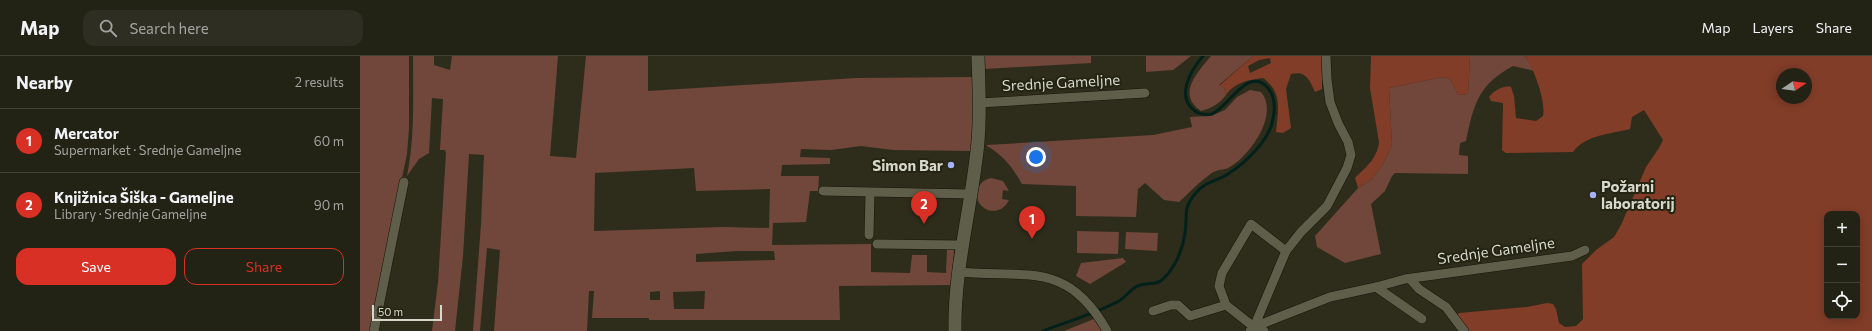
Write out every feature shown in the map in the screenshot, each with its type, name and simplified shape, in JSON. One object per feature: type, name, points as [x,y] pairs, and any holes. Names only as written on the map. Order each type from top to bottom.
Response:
[{"type":"street","points":[[955,331],[961,245],[978,144],[978,56]]},
{"type":"street","points":[[1252,329],[1286,251],[1301,232],[1327,206],[1347,168],[1351,155],[1348,142],[1338,123],[1330,102],[1326,56]]},
{"type":"street","name":"Srednje Gameljne","points":[[979,103],[1145,93]]},
{"type":"street","points":[[374,331],[404,182]]},
{"type":"street","points":[[823,191],[970,194]]},
{"type":"street","points":[[869,235],[870,193]]},
{"type":"street","points":[[1264,331],[1252,329],[1226,305],[1219,286],[1222,273],[1251,224],[1286,251]]},
{"type":"street","points":[[877,244],[961,245]]},
{"type":"street","name":"Srednje Gameljne","points":[[1252,329],[1330,296],[1376,288],[1410,279],[1438,274],[1572,256],[1585,250]]},
{"type":"street","points":[[958,272],[1016,273],[1054,279],[1067,285],[1089,304],[1105,327]]},
{"type":"street","points":[[1410,279],[1419,290],[1446,307],[1464,331]]},
{"type":"street","points":[[1376,288],[1422,319]]},
{"type":"street","points":[[1153,311],[1178,305],[1190,316],[1226,305]]},
{"type":"shaded area","points":[[360,56],[409,56],[409,128],[407,154],[370,331],[360,331]]},
{"type":"shaded area","points":[[413,56],[434,56],[434,65],[450,70],[452,56],[558,56],[550,156],[576,158],[586,56],[648,56],[648,91],[856,78],[974,77],[973,151],[893,150],[861,146],[831,150],[801,149],[800,157],[830,158],[830,164],[782,165],[781,176],[819,176],[818,191],[810,191],[806,222],[773,223],[772,245],[871,244],[871,272],[910,273],[912,255],[927,255],[927,272],[946,273],[947,249],[954,250],[952,285],[839,286],[840,320],[649,320],[649,318],[592,318],[594,291],[589,291],[587,331],[494,331],[500,250],[487,248],[480,331],[473,331],[481,224],[484,155],[469,154],[463,256],[455,331],[432,331],[438,282],[446,153],[445,150],[440,150],[443,99],[432,98],[429,153],[419,159],[407,176],[410,161],[412,131]],"holes":[[[694,168],[696,191],[770,189],[769,228],[723,227],[594,231],[595,173]],[[737,251],[774,251],[775,260],[696,262],[696,254]],[[660,291],[660,300],[650,300],[650,292]],[[705,291],[704,309],[674,309],[673,292]]]},
{"type":"shaded area","points":[[984,56],[1091,56],[1091,63],[984,69]]},
{"type":"shaded area","points":[[1146,56],[1191,56],[1173,70],[1146,72]]},
{"type":"shaded area","points":[[1211,56],[1253,56],[1219,85],[1224,87],[1226,95],[1221,101],[1201,111],[1190,97],[1190,90],[1192,83],[1200,69]]},
{"type":"shaded area","points":[[1253,56],[1322,56],[1322,89],[1315,92],[1311,83],[1304,75],[1296,73],[1291,74],[1286,89],[1291,128],[1283,133],[1276,132],[1278,102],[1274,89],[1263,78],[1238,84],[1226,95],[1224,87],[1219,86]],"holes":[[[1270,58],[1271,63],[1250,73],[1248,66],[1259,60]]]},
{"type":"shaded area","points":[[1371,56],[1470,56],[1468,94],[1458,95],[1450,79],[1443,77],[1389,88],[1392,145],[1383,164],[1372,179],[1358,188],[1355,178],[1373,158],[1379,142],[1370,88]]},
{"type":"shaded area","points":[[1470,56],[1525,56],[1535,71],[1513,66],[1501,73],[1492,81],[1479,97],[1472,116],[1466,141],[1460,143],[1459,155],[1468,156],[1468,174],[1395,173],[1385,191],[1371,204],[1381,254],[1345,263],[1317,247],[1315,236],[1358,188],[1372,179],[1383,164],[1392,145],[1389,88],[1443,77],[1450,79],[1458,95],[1468,94]]},
{"type":"shaded area","points":[[1525,56],[1872,56],[1872,331],[1469,331],[1457,315],[1459,313],[1527,307],[1547,303],[1553,304],[1556,309],[1559,323],[1565,327],[1576,326],[1583,319],[1582,264],[1596,250],[1614,237],[1621,225],[1646,167],[1663,140],[1644,110],[1632,117],[1630,129],[1598,136],[1584,142],[1573,152],[1506,153],[1502,150],[1503,103],[1491,101],[1489,97],[1499,89],[1511,87],[1514,96],[1516,118],[1536,121],[1543,116],[1543,102],[1535,77]]},
{"type":"shaded area","points":[[1250,90],[1261,92],[1266,101],[1267,112],[1260,134],[1245,155],[1228,168],[1218,170],[1210,174],[1179,202],[1164,200],[1145,183],[1138,189],[1136,217],[1076,216],[1076,186],[1022,184],[1007,162],[998,153],[987,146],[1153,135],[1192,127],[1190,117],[1210,116],[1225,110],[1237,97]]},
{"type":"shaded area","points":[[991,178],[1003,181],[1009,191],[1003,190],[1002,199],[1009,200],[1002,209],[995,211],[984,208],[980,204],[977,195],[979,186]]},
{"type":"shaded area","points":[[1077,231],[1119,232],[1118,254],[1077,253]]},
{"type":"shaded area","points":[[1126,232],[1158,233],[1157,251],[1125,249]]},
{"type":"shaded area","points":[[1123,258],[1126,262],[1090,284],[1076,276],[1081,263]]},
{"type":"shaded area","points":[[1094,319],[1102,331],[1064,331]]},
{"type":"waterway","points":[[1043,331],[1110,306],[1138,286],[1161,281],[1175,264],[1180,252],[1185,233],[1188,204],[1195,194],[1203,186],[1224,177],[1242,164],[1256,150],[1267,135],[1273,119],[1274,103],[1270,91],[1261,82],[1253,82],[1238,90],[1212,114],[1198,113],[1189,105],[1186,98],[1187,84],[1190,76],[1203,56]]},
{"type":"place","name":"Simon Bar","points":[[951,165]]},
{"type":"place","name":"Požarni laboratorij","points":[[1593,195]]},
{"type":"place","name":"Knjižnica Šiška - Gameljne","points":[[924,224]]},
{"type":"place","name":"Mercator","points":[[1032,239]]}]
